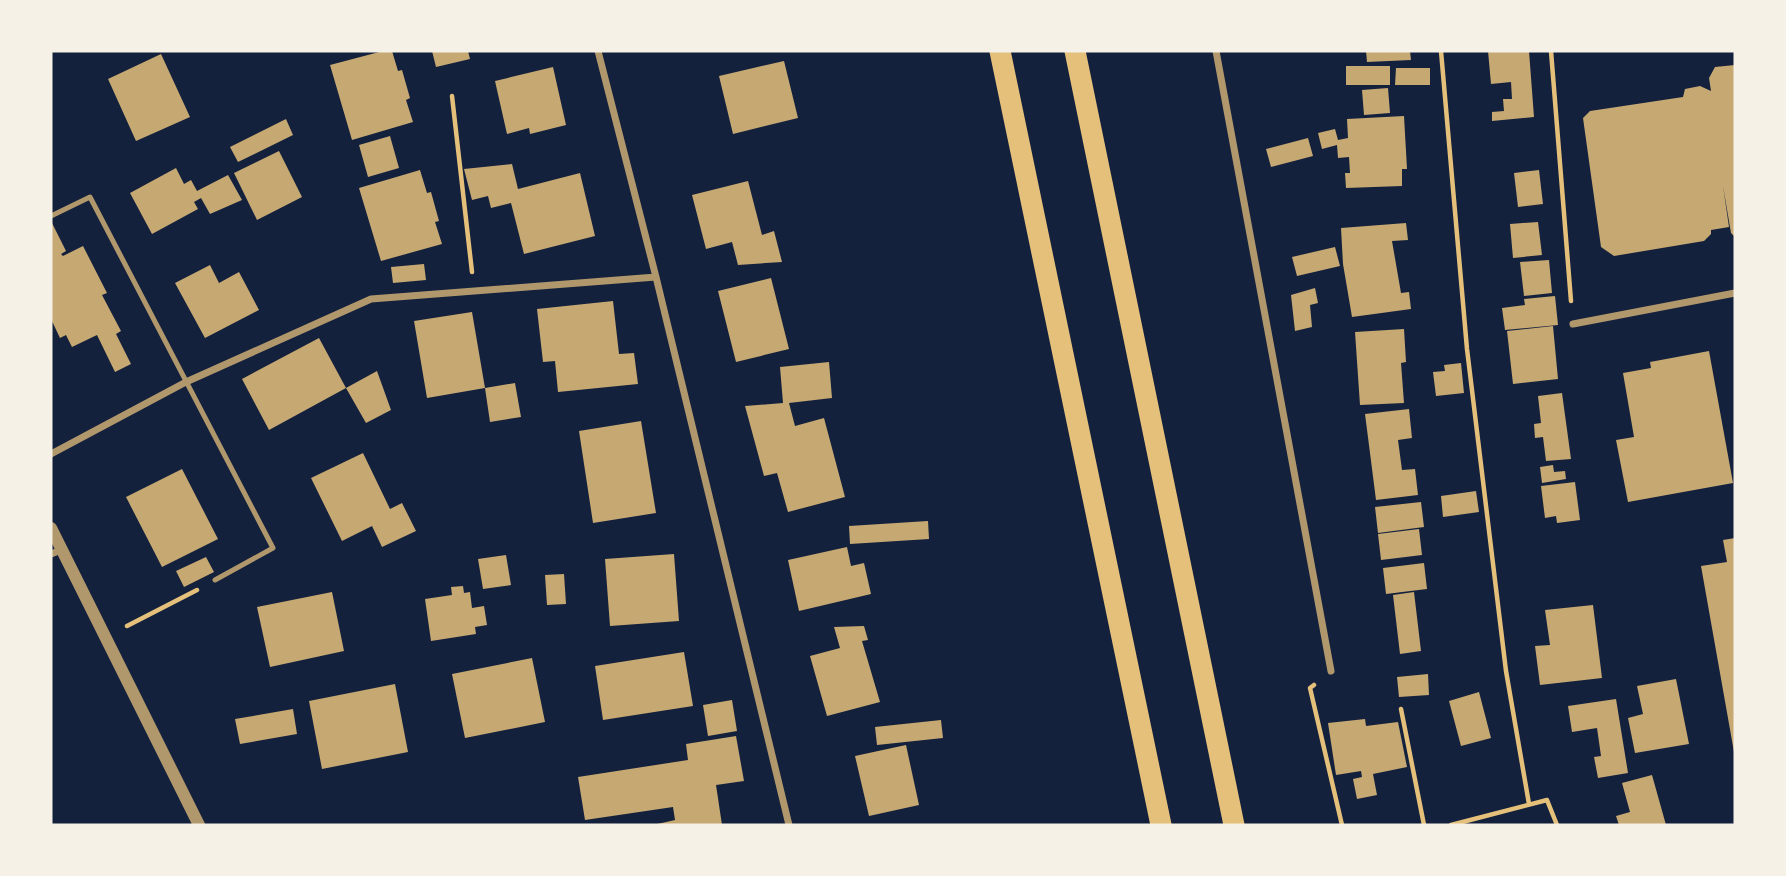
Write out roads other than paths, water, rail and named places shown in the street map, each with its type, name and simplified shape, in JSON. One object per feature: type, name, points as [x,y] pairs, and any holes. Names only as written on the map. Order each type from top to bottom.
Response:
[{"type":"highway","points":[[1000,51],[1161,825]]},
{"type":"highway","points":[[1075,51],[1234,825]]},
{"type":"street","points":[[598,51],[656,277],[789,825]]},
{"type":"street","points":[[1216,51],[1331,671]]},
{"type":"street","points":[[51,454],[186,382],[371,299],[656,277]]},
{"type":"street","points":[[1573,324],[1735,293]]},
{"type":"street","points":[[51,528],[56,552],[104,638],[198,825]]},
{"type":"lane","points":[[51,216],[90,197],[273,548],[215,580]]}]
